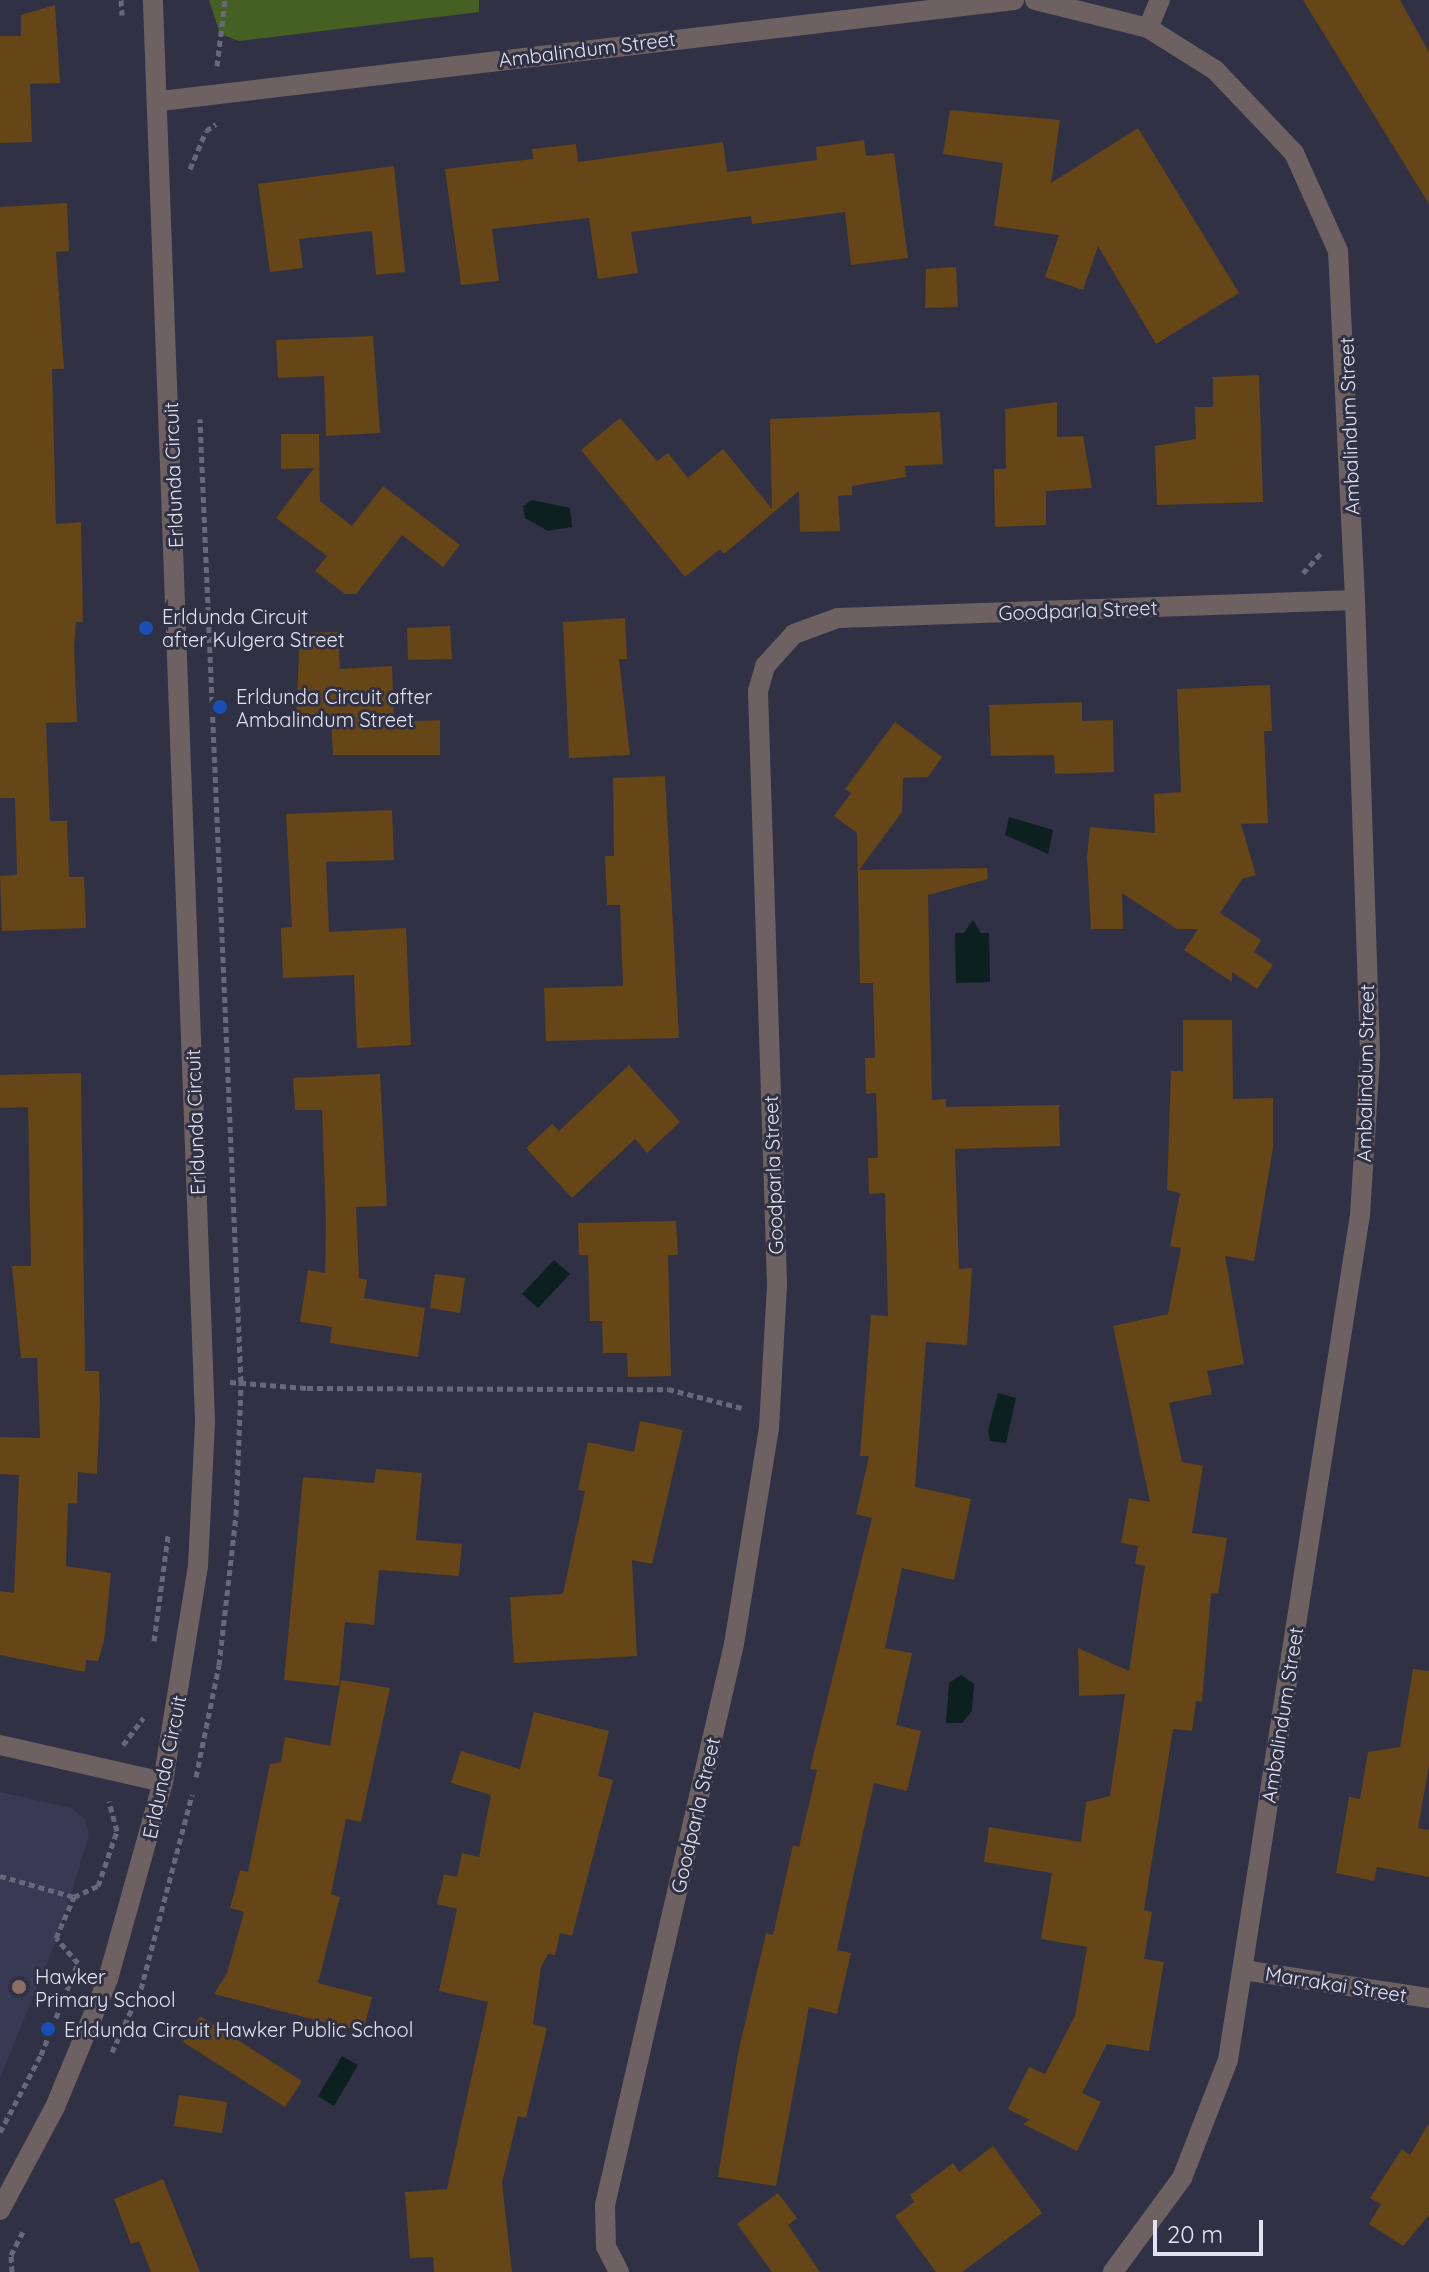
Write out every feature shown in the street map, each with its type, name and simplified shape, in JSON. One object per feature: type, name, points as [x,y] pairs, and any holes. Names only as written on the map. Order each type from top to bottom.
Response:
[{"type":"street","name":"Erldunda Circuit","points":[[0,2210],[55,2107],[108,1979],[163,1782],[198,1566],[205,1421],[161,101],[153,0]]},
{"type":"street","name":"Ambalindum Street","points":[[161,101],[1014,0]]},
{"type":"street","name":"Ambalindum Street","points":[[1035,0],[1148,28],[1245,95],[1294,153],[1327,217],[1346,321],[1370,1056],[1360,1215],[1228,2060],[1210,2113],[1182,2178],[1113,2272]]},
{"type":"street","points":[[1148,28],[1160,0]]},
{"type":"street","name":"Goodparla Street","points":[[619,2272],[606,2247],[605,2205],[734,1644],[769,1428],[777,1283],[758,691],[765,666],[794,634],[838,618],[1355,600]]},
{"type":"street","points":[[0,1745],[163,1782]]},
{"type":"street","name":"Marrakai Street","points":[[1243,1970],[1429,1998]]},
{"type":"path","points":[[121,0],[123,31]]},
{"type":"path","points":[[216,95],[225,0]]},
{"type":"path","points":[[190,184],[190,168],[206,131],[226,118]]},
{"type":"path","points":[[200,408],[241,1382],[352,1389],[668,1389],[746,1409],[746,1394]]},
{"type":"path","points":[[1292,579],[1318,563],[1327,540]]},
{"type":"path","points":[[151,1659],[170,1524]]},
{"type":"path","points":[[0,1876],[74,1897],[98,1886],[117,1831],[109,1801],[117,1772],[145,1705]]},
{"type":"path","points":[[95,1796],[109,1801]]},
{"type":"path","points":[[0,2132],[41,2055],[78,1963],[56,1938],[74,1897]]},
{"type":"shaded area","points":[[532,500],[570,508],[572,527],[548,531],[525,518],[523,506]]},
{"type":"shaded area","points":[[1009,817],[1053,830],[1048,854],[1005,835]]},
{"type":"shaded area","points":[[973,920],[981,933],[989,933],[990,982],[956,983],[955,933],[964,933]]},
{"type":"shaded area","points":[[554,1260],[570,1274],[538,1308],[522,1294]]},
{"type":"shaded area","points":[[998,1393],[1016,1398],[1006,1443],[990,1441],[988,1431]]},
{"type":"shaded area","points":[[961,1675],[974,1684],[972,1711],[962,1723],[946,1723],[949,1683]]},
{"type":"shaded area","name":"Hawker Primary School","points":[[0,1792],[71,1808],[85,1819],[89,1835],[59,1934],[0,2078]]},
{"type":"shaded area","points":[[342,2056],[358,2065],[334,2106],[318,2096]]},
{"type":"green space","points":[[209,0],[479,0],[479,12],[239,41],[220,34]]},
{"type":"building","points":[[1303,0],[1400,0],[1429,52],[1429,204]]},
{"type":"building","points":[[55,5],[60,83],[30,84],[32,142],[0,143],[0,36],[21,36],[21,15]]},
{"type":"building","points":[[950,110],[1060,120],[1051,183],[1138,128],[1239,293],[1156,344],[1098,246],[1083,290],[1045,277],[1059,235],[994,226],[1003,163],[943,154]]},
{"type":"building","points":[[864,140],[866,156],[894,153],[908,258],[851,265],[845,212],[752,224],[751,216],[631,232],[638,273],[598,279],[589,218],[492,229],[499,281],[461,285],[445,169],[533,159],[532,149],[576,144],[578,162],[723,142],[727,172],[817,160],[816,147]]},
{"type":"building","points":[[394,166],[405,272],[376,275],[372,231],[299,239],[303,268],[270,272],[258,184]]},
{"type":"building","points":[[67,203],[69,251],[56,252],[64,369],[52,369],[56,524],[81,522],[83,622],[76,622],[74,646],[77,722],[46,723],[50,821],[67,821],[69,877],[84,877],[86,928],[2,931],[0,876],[17,875],[15,798],[0,798],[0,207]]},
{"type":"building","points":[[956,267],[958,307],[925,308],[926,269]]},
{"type":"building","points":[[373,336],[380,433],[326,436],[324,376],[278,378],[276,340]]},
{"type":"building","points":[[1259,375],[1263,502],[1157,505],[1155,446],[1196,439],[1195,407],[1213,407],[1213,377]]},
{"type":"building","points":[[1057,402],[1057,437],[1083,436],[1092,488],[1046,491],[1046,525],[995,527],[994,469],[1006,469],[1005,409]]},
{"type":"building","points":[[940,412],[943,464],[905,466],[906,477],[852,486],[852,495],[838,496],[840,531],[800,532],[799,491],[724,554],[720,549],[685,577],[581,450],[620,418],[657,461],[668,453],[688,478],[723,449],[772,509],[770,419]]},
{"type":"building","points":[[281,434],[319,434],[320,501],[352,526],[383,486],[460,545],[443,567],[402,535],[356,594],[345,594],[315,571],[327,556],[276,518],[314,468],[281,469]]},
{"type":"building","points":[[625,618],[627,659],[619,659],[630,755],[569,758],[563,622]]},
{"type":"building","points":[[450,626],[452,659],[408,660],[407,628]]},
{"type":"building","points":[[338,632],[340,669],[392,666],[394,722],[440,720],[440,755],[333,755],[331,717],[296,718],[300,633]]},
{"type":"building","points":[[1270,685],[1272,731],[1264,731],[1268,823],[1241,824],[1256,875],[1242,879],[1220,913],[1261,940],[1254,952],[1273,965],[1257,989],[1232,972],[1232,982],[1184,950],[1198,929],[1177,929],[1122,893],[1123,929],[1091,929],[1087,857],[1090,827],[1155,833],[1154,794],[1181,792],[1177,689]]},
{"type":"building","points":[[1082,702],[1082,721],[1113,720],[1114,772],[1055,774],[1054,755],[991,756],[989,705]]},
{"type":"building","points":[[895,722],[942,757],[928,777],[903,778],[902,812],[859,870],[987,868],[988,879],[928,895],[932,1100],[946,1099],[946,1107],[1059,1105],[1060,1146],[955,1149],[959,1269],[972,1268],[967,1345],[926,1342],[915,1487],[971,1499],[954,1580],[902,1568],[885,1648],[912,1653],[896,1725],[921,1731],[907,1791],[874,1783],[837,1950],[851,1953],[837,2014],[809,2007],[776,2186],[718,2177],[738,2053],[766,1933],[773,1935],[793,1845],[799,1847],[817,1770],[810,1769],[872,1518],[856,1514],[869,1456],[860,1456],[871,1315],[888,1316],[885,1193],[869,1194],[868,1158],[878,1158],[876,1093],[866,1094],[865,1058],[875,1058],[873,983],[860,983],[857,833],[834,816],[851,793],[845,789]]},
{"type":"building","points":[[665,776],[679,1038],[546,1041],[544,988],[623,986],[620,905],[607,905],[605,856],[614,856],[613,778]]},
{"type":"building","points":[[392,810],[394,860],[326,862],[329,932],[406,928],[411,1045],[357,1048],[354,975],[283,978],[281,928],[292,927],[286,814]]},
{"type":"building","points":[[1183,1020],[1232,1020],[1233,1099],[1273,1098],[1273,1148],[1254,1261],[1225,1256],[1244,1364],[1207,1371],[1212,1394],[1169,1403],[1182,1462],[1203,1466],[1192,1533],[1227,1538],[1218,1594],[1211,1593],[1202,1702],[1196,1701],[1192,1731],[1173,1729],[1144,1910],[1152,1912],[1144,1959],[1164,1962],[1149,2051],[1107,2044],[1082,2093],[1101,2102],[1077,2151],[1023,2124],[1030,2120],[1008,2109],[1029,2067],[1045,2074],[1075,2016],[1087,1947],[1041,1939],[1052,1873],[984,1862],[989,1827],[1081,1842],[1086,1802],[1110,1796],[1125,1694],[1079,1696],[1078,1648],[1129,1671],[1145,1566],[1135,1564],[1138,1546],[1121,1543],[1129,1498],[1150,1502],[1113,1326],[1168,1314],[1181,1248],[1170,1246],[1180,1193],[1167,1190],[1171,1071],[1183,1071]]},
{"type":"building","points":[[629,1065],[680,1122],[647,1153],[635,1139],[572,1198],[526,1148],[552,1124],[559,1131]]},
{"type":"building","points":[[81,1073],[85,1371],[99,1371],[100,1404],[97,1474],[78,1472],[77,1504],[68,1503],[66,1566],[111,1573],[104,1641],[98,1661],[86,1660],[85,1672],[0,1655],[0,1591],[14,1593],[19,1475],[0,1474],[0,1437],[40,1438],[37,1358],[21,1358],[12,1266],[31,1266],[28,1107],[0,1108],[0,1075]]},
{"type":"building","points":[[380,1074],[387,1206],[356,1207],[359,1278],[367,1280],[364,1298],[425,1308],[418,1357],[330,1343],[332,1327],[300,1322],[308,1270],[325,1273],[326,1224],[322,1110],[295,1110],[293,1078]]},
{"type":"building","points":[[676,1221],[678,1255],[668,1255],[671,1376],[628,1377],[627,1353],[603,1353],[602,1321],[590,1321],[588,1255],[579,1255],[578,1223]]},
{"type":"building","points":[[435,1274],[465,1278],[460,1313],[430,1308]]},
{"type":"building","points":[[640,1421],[683,1430],[652,1564],[632,1560],[637,1656],[514,1663],[510,1597],[563,1594],[585,1491],[578,1490],[588,1442],[634,1452]]},
{"type":"building","points":[[376,1469],[422,1473],[416,1540],[462,1544],[459,1576],[379,1570],[374,1625],[345,1622],[339,1686],[284,1680],[303,1477],[374,1483]]},
{"type":"building","points":[[1413,1669],[1429,1671],[1429,1765],[1418,1828],[1429,1830],[1429,1877],[1377,1867],[1374,1881],[1336,1873],[1349,1797],[1360,1799],[1368,1752],[1400,1747]]},
{"type":"building","points":[[341,1680],[390,1688],[361,1822],[346,1819],[331,1894],[340,1897],[318,1983],[372,1997],[363,2032],[214,1994],[227,1973],[244,1912],[230,1908],[240,1870],[248,1872],[270,1764],[281,1762],[285,1737],[330,1746]]},
{"type":"building","points":[[534,1712],[609,1731],[598,1776],[613,1780],[572,1936],[560,1933],[555,1955],[548,1954],[541,1967],[533,2024],[547,2028],[526,2118],[518,2116],[502,2183],[512,2272],[434,2272],[433,2257],[410,2258],[405,2192],[447,2189],[488,2002],[439,1991],[457,1909],[437,1904],[444,1874],[457,1877],[462,1853],[479,1857],[491,1795],[451,1783],[461,1751],[520,1769]]},
{"type":"building","points":[[200,2016],[302,2081],[285,2107],[183,2042]]},
{"type":"building","points":[[179,2095],[227,2102],[222,2133],[174,2126]]},
{"type":"building","points":[[1429,2123],[1429,2215],[1403,2246],[1369,2224],[1381,2204],[1370,2198],[1402,2149],[1410,2155]]},
{"type":"building","points":[[993,2146],[1042,2213],[962,2272],[936,2272],[895,2216],[914,2202],[910,2195],[953,2163],[959,2172]]},
{"type":"building","points":[[163,2179],[200,2272],[151,2272],[139,2241],[131,2244],[114,2199]]},
{"type":"building","points":[[778,2193],[797,2218],[788,2225],[820,2272],[772,2272],[737,2224]]},
{"type":"place","name":"Erldunda Circuit after Kulgera Street","points":[[146,628]]},
{"type":"place","name":"Erldunda Circuit after Ambalindum Street","points":[[220,707]]},
{"type":"place","name":"Hawker Primary School","points":[[19,1987]]},
{"type":"place","name":"Erldunda Circuit Hawker Public School","points":[[48,2029]]}]
